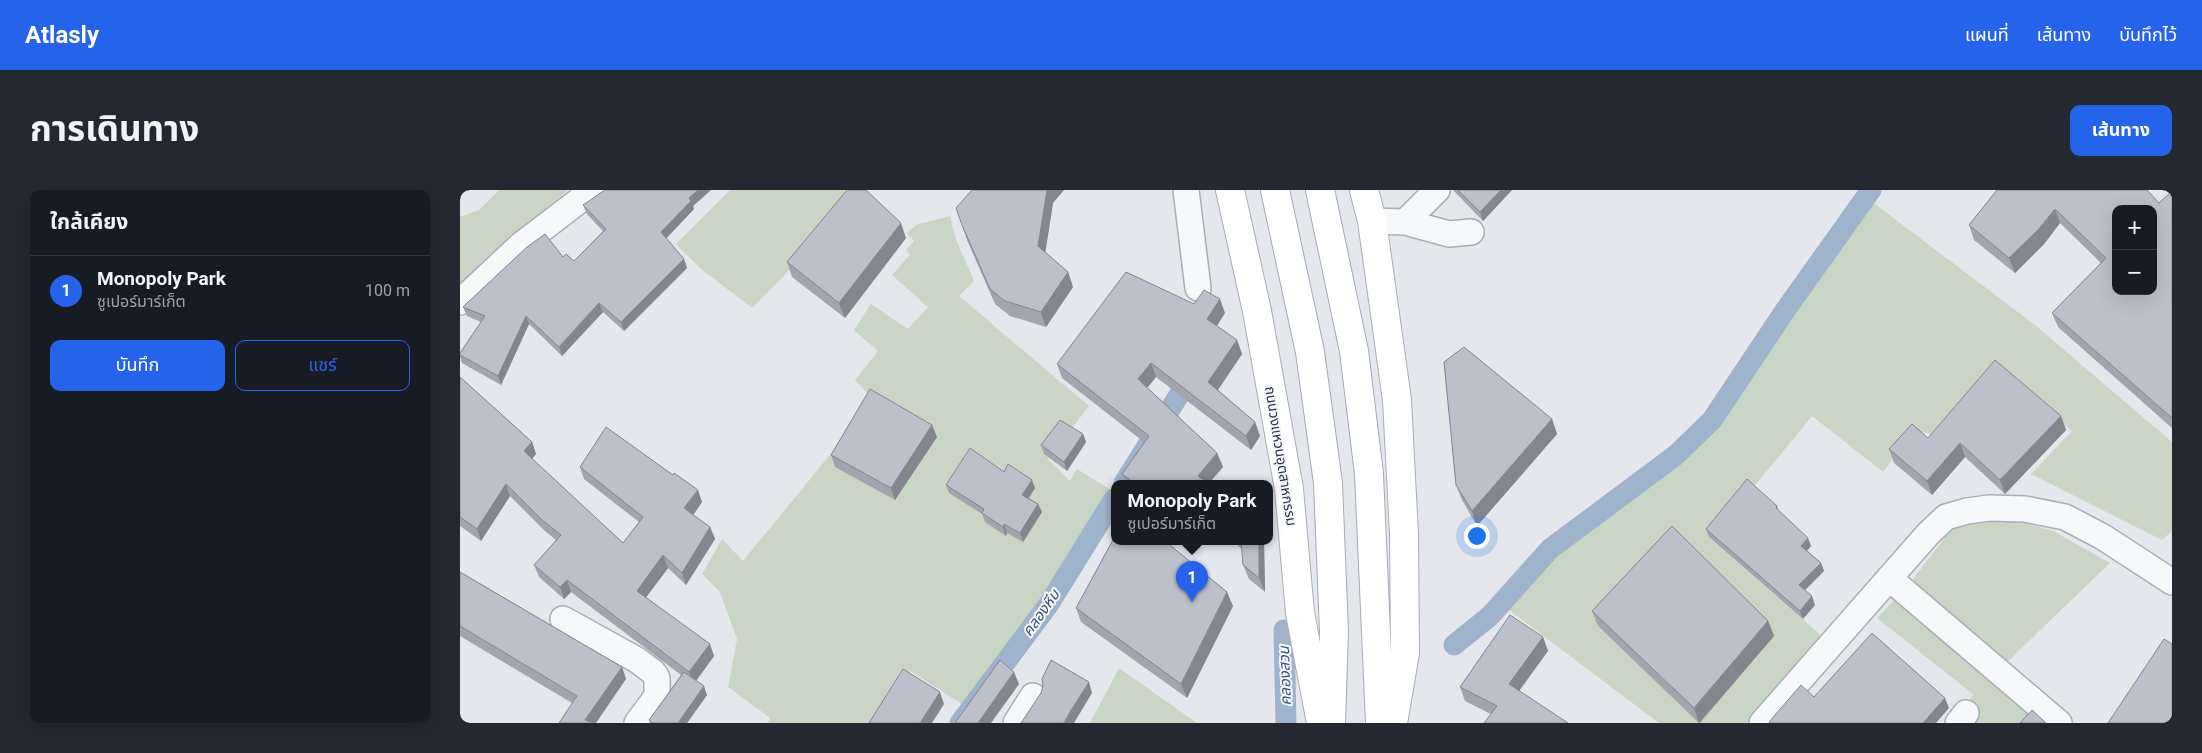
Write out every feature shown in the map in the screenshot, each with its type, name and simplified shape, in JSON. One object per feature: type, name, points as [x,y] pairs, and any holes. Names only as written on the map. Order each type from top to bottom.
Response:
[{"type":"main road","name":"ถนนวงแหวนอุตสาหกรรม","points":[[1230,190],[1257,310],[1287,479],[1300,613],[1321,723]]},
{"type":"main road","points":[[1275,190],[1310,352],[1328,483],[1334,632],[1331,723]]},
{"type":"main road","points":[[1320,190],[1354,351],[1369,474],[1380,723]]},
{"type":"main road","points":[[1364,190],[1372,221],[1397,400],[1404,534],[1405,652],[1393,723]]},
{"type":"street","points":[[460,302],[521,245],[593,190]]},
{"type":"street","points":[[1186,190],[1198,288]]},
{"type":"street","points":[[1405,222],[1437,190]]},
{"type":"street","points":[[1372,221],[1405,222],[1449,234],[1472,232]]},
{"type":"street","points":[[1762,723],[1928,534],[1946,517],[1989,508],[2025,509],[2065,517],[2102,537],[2172,582]]},
{"type":"street","points":[[1889,578],[2059,723]]},
{"type":"street","points":[[563,619],[637,660],[653,672],[657,678],[657,696],[637,723]]},
{"type":"street","points":[[1016,723],[1033,696]]},
{"type":"green space","points":[[499,190],[568,190],[543,211],[541,222],[460,297],[460,217],[479,210]]},
{"type":"green space","points":[[730,190],[860,190],[806,253],[752,308],[700,268],[676,244]]},
{"type":"green space","points":[[1871,201],[2035,325],[2172,442],[2172,531],[2162,540],[2031,474],[2072,431],[1998,366],[1935,435],[1914,430],[1883,472],[1812,416],[1711,539],[1825,639],[1753,723],[1659,723],[1505,607],[1546,560],[1656,478],[1709,431],[1762,363]]},
{"type":"green space","points":[[950,216],[956,239],[974,281],[959,296],[1089,406],[1048,459],[1070,481],[1077,469],[1111,490],[1047,596],[965,706],[910,671],[877,723],[768,723],[770,718],[728,687],[737,639],[720,592],[702,574],[722,539],[743,561],[874,401],[855,380],[878,351],[854,330],[871,304],[908,329],[928,307],[892,275],[910,255],[906,250],[914,241],[906,233],[918,224]]},
{"type":"green space","points":[[1982,519],[2018,521],[2053,531],[2110,563],[2003,666],[2074,723],[1945,723],[1974,695],[1877,618],[1910,583],[1953,527]]},
{"type":"green space","points":[[1119,668],[1197,723],[1090,723]]},
{"type":"building","points":[[605,190],[698,190],[689,198],[691,201],[661,232],[684,259],[621,322],[599,303],[559,347],[526,316],[498,376],[460,355],[485,316],[463,307],[527,247],[545,234],[563,257],[566,254],[574,261],[606,229],[583,205]]},
{"type":"building","points":[[847,190],[866,190],[901,223],[839,303],[787,262]]},
{"type":"building","points":[[972,190],[1047,190],[1038,246],[1068,272],[1041,312],[1005,301],[990,289],[956,208]]},
{"type":"building","points":[[1458,190],[1501,190],[1480,212]]},
{"type":"building","points":[[1997,190],[2147,190],[2159,203],[2172,191],[2172,418],[2052,313],[2106,258],[2055,209],[2038,230],[2009,258],[1969,225]]},
{"type":"building","points":[[1126,272],[1194,304],[1204,290],[1220,299],[1207,319],[1237,340],[1208,382],[1255,422],[1246,436],[1151,363],[1138,379],[1217,453],[1198,476],[1204,480],[1130,480],[1122,474],[1149,436],[1057,364]]},
{"type":"building","points":[[1464,347],[1552,419],[1472,511],[1456,485],[1444,362]]},
{"type":"building","points":[[1995,360],[2061,416],[2000,480],[1960,443],[1927,481],[1889,449],[1912,424],[1928,438]]},
{"type":"building","points":[[460,377],[532,442],[524,451],[623,543],[643,517],[580,467],[606,427],[673,475],[674,473],[698,490],[684,508],[710,527],[682,573],[663,555],[637,591],[710,644],[689,672],[567,580],[560,587],[534,565],[561,535],[541,519],[506,484],[477,529],[460,517]]},
{"type":"building","points":[[870,389],[932,425],[891,488],[831,455]]},
{"type":"building","points":[[1060,420],[1083,434],[1064,462],[1041,445]]},
{"type":"building","points":[[970,448],[1004,472],[1008,464],[1032,480],[1022,495],[1038,504],[1020,533],[1004,524],[1003,527],[982,513],[984,509],[946,485]]},
{"type":"building","points":[[1747,479],[1808,538],[1801,546],[1821,563],[1799,585],[1812,596],[1800,611],[1706,529]]},
{"type":"building","points":[[1672,526],[1768,621],[1694,708],[1592,611]]},
{"type":"building","points":[[1111,544],[1170,545],[1227,592],[1181,684],[1076,608]]},
{"type":"building","points":[[1241,545],[1259,545],[1259,578],[1243,565]]},
{"type":"building","points":[[460,572],[622,667],[585,720],[594,723],[559,723],[577,696],[460,626]]},
{"type":"building","points":[[1510,615],[1543,637],[1509,684],[1568,723],[1484,723],[1497,706],[1460,687]]},
{"type":"building","points":[[1872,633],[1945,698],[1923,723],[1769,722],[1801,685],[1814,697]]},
{"type":"building","points":[[2164,639],[2172,644],[2172,723],[2108,723]]},
{"type":"building","points":[[1000,660],[1014,672],[978,723],[955,723]]},
{"type":"building","points":[[1051,660],[1089,682],[1064,723],[1021,723],[1041,693],[1042,679]]},
{"type":"building","points":[[903,669],[940,692],[920,723],[869,723]]},
{"type":"building","points":[[684,672],[704,686],[678,723],[652,723],[649,720]]},
{"type":"building","points":[[2032,710],[2046,723],[2020,723]]},
{"type":"waterway","points":[[1454,645],[1490,616],[1550,549],[1676,455],[1712,420],[1784,312],[1871,190]]},
{"type":"waterway","name":"คลองหีบ","points":[[1126,480],[1194,371]]},
{"type":"waterway","name":"คลองหีบ","points":[[960,723],[1049,604],[1111,504]]},
{"type":"waterway","name":"คลองสวน","points":[[1284,630],[1286,723]]},
{"type":"place","name":"Monopoly Park","points":[[1192,602]]}]
